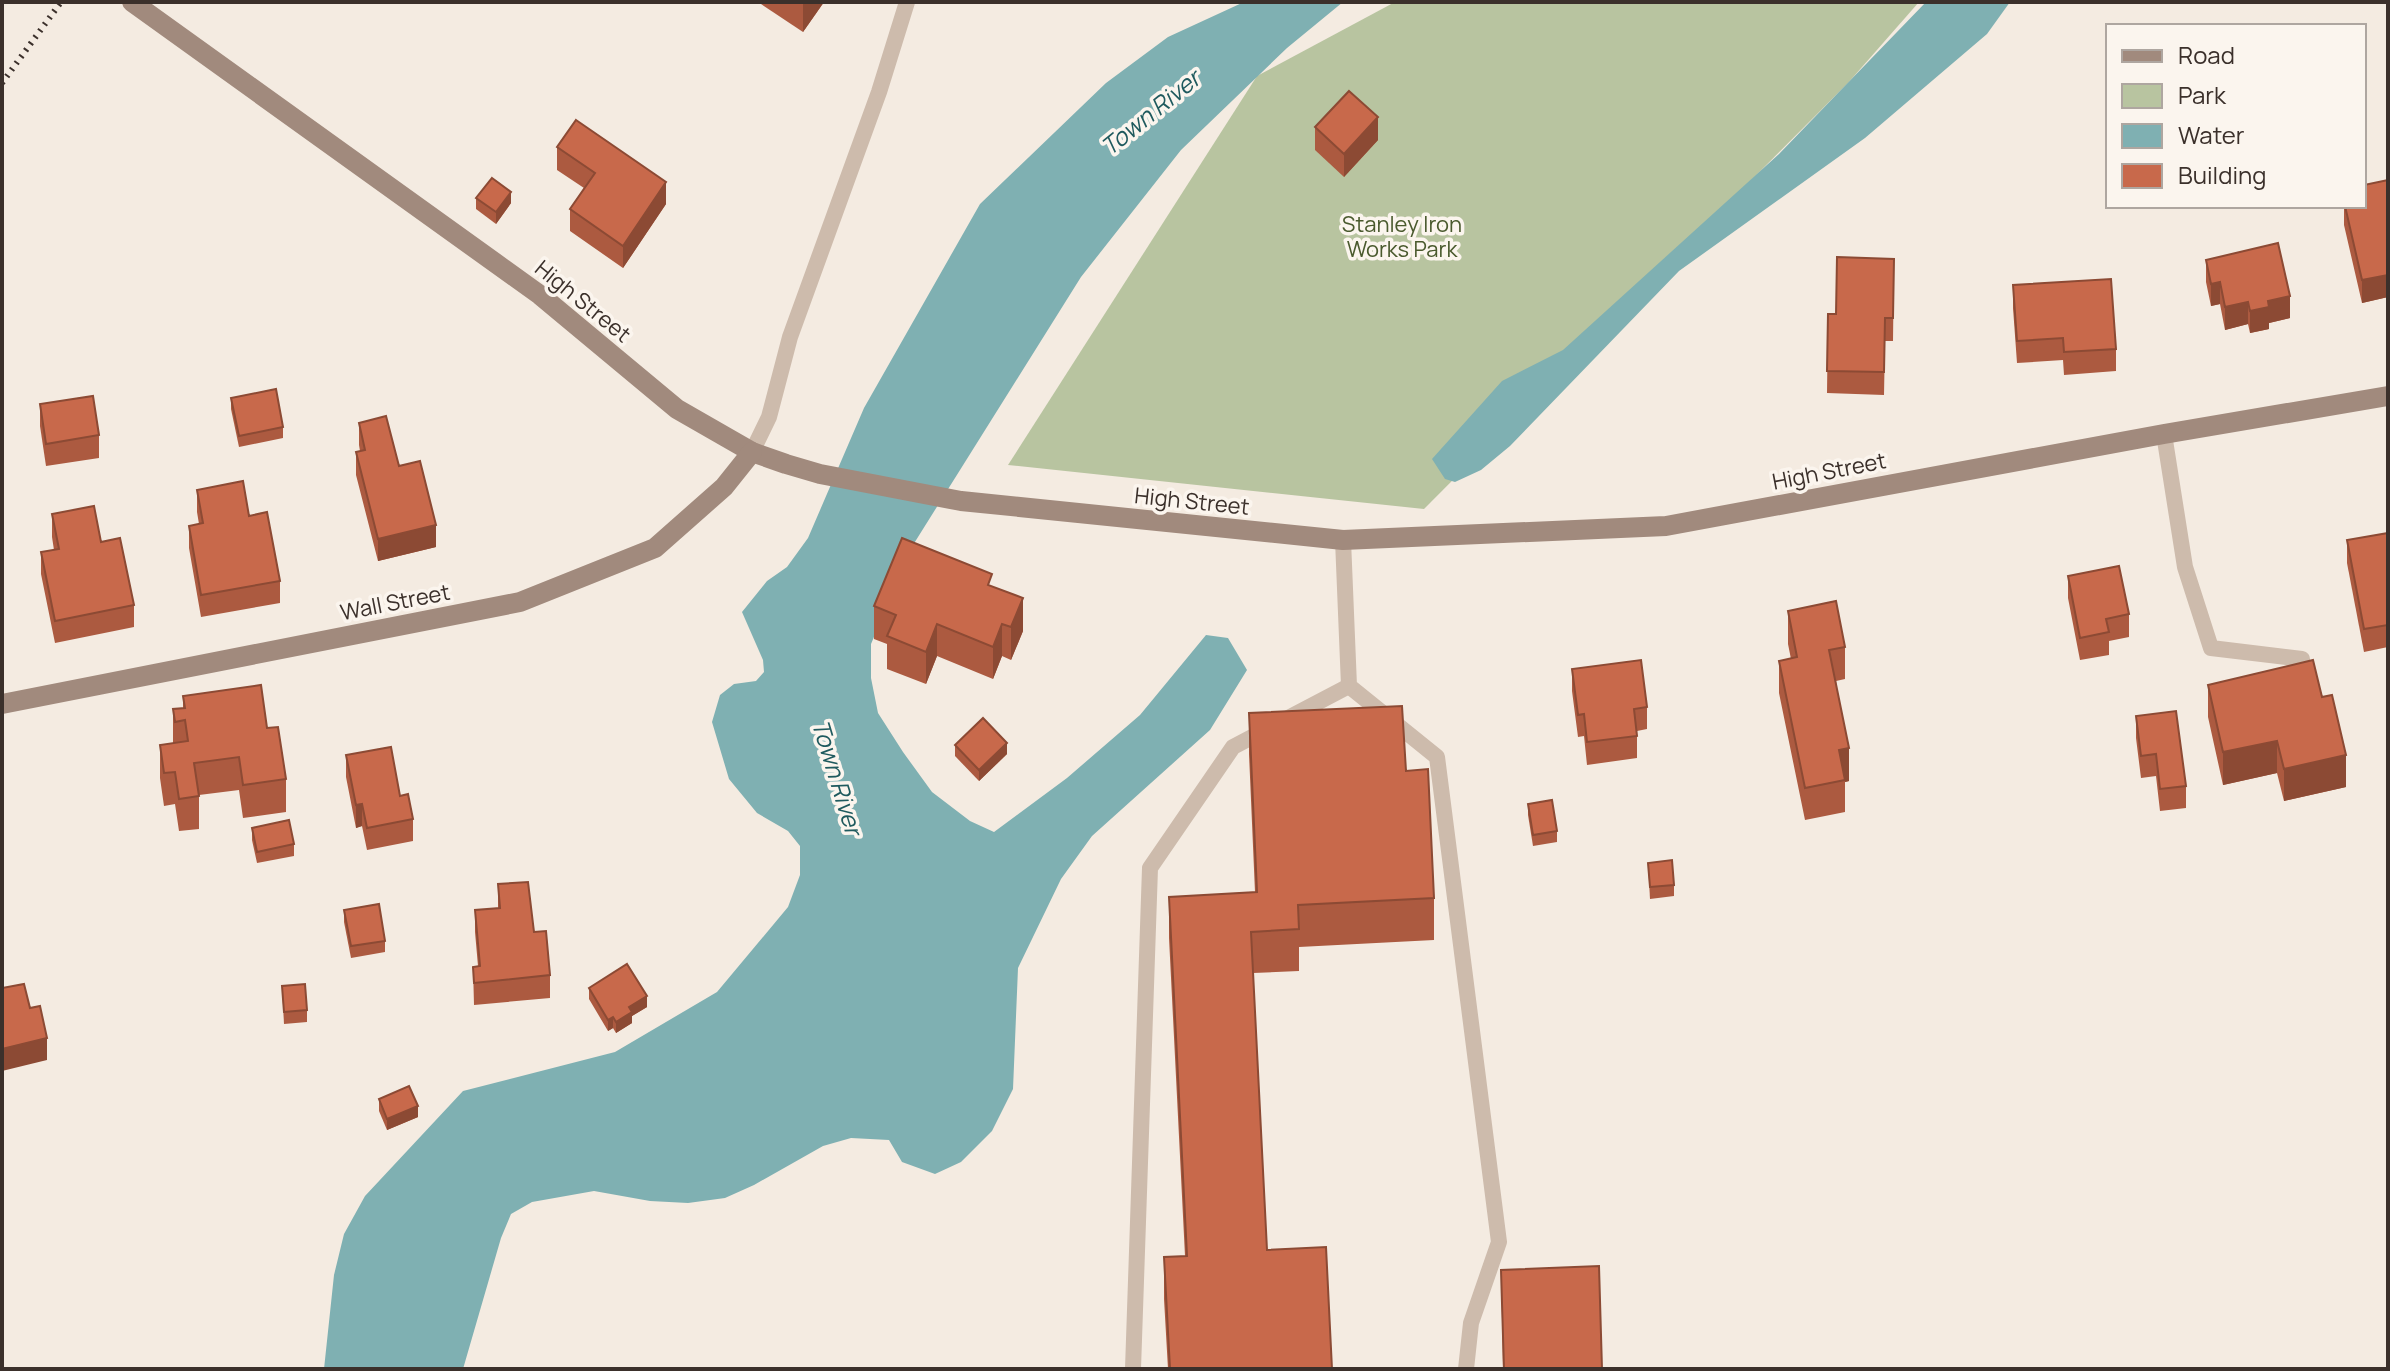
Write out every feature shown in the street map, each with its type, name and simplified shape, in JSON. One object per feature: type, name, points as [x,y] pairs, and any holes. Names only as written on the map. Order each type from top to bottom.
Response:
[{"type":"main road","name":"High Street","points":[[132,2],[540,295],[677,409],[752,452],[820,474],[961,501],[1343,540],[1666,526],[2388,396]]},
{"type":"main road","name":"Wall Street","points":[[2,704],[520,602],[655,548],[724,487],[752,452]]},
{"type":"lane","points":[[752,452],[769,417],[790,337],[879,92],[907,2]]},
{"type":"lane","points":[[2164,434],[2185,567],[2211,648],[2302,659]]},
{"type":"lane","points":[[1343,540],[1349,686],[1437,757],[1499,1242],[1471,1323],[1466,1369]]},
{"type":"lane","points":[[1133,1369],[1150,868],[1233,747],[1349,686]]},
{"type":"green space","name":"Stanley Iron Works Park","points":[[1395,2],[1919,2],[1848,83],[1424,509],[1008,465],[1257,76]]},
{"type":"water","name":"Town River","points":[[1244,2],[1343,2],[1287,48],[1181,150],[1081,277],[913,545],[871,644],[871,678],[878,713],[903,752],[932,792],[970,821],[994,832],[1067,778],[1140,715],[1206,635],[1228,638],[1247,670],[1210,730],[1092,836],[1061,879],[1018,968],[1013,1089],[992,1131],[961,1162],[935,1174],[902,1162],[889,1140],[851,1138],[823,1146],[725,1198],[688,1203],[650,1201],[594,1191],[532,1202],[511,1214],[501,1238],[463,1369],[324,1369],[334,1275],[344,1234],[365,1196],[463,1091],[615,1052],[717,992],[788,907],[800,875],[800,846],[788,831],[757,813],[729,779],[712,722],[720,695],[734,684],[756,681],[764,672],[763,660],[742,612],[767,581],[787,567],[808,538],[864,408],[980,204],[1106,83],[1168,37]]},
{"type":"water","points":[[1926,2],[2010,2],[1987,34],[1865,138],[1679,271],[1510,446],[1481,470],[1455,482],[1445,479],[1432,459],[1502,381],[1563,350],[1779,154]]},
{"type":"building","points":[[1349,91],[1378,117],[1344,154],[1315,127]]},
{"type":"building","points":[[576,120],[666,182],[623,246],[570,209],[595,173],[557,147]]},
{"type":"building","points":[[492,178],[511,192],[496,212],[476,198]]},
{"type":"building","points":[[2388,180],[2388,275],[2362,280],[2345,208],[2366,208],[2366,185]]},
{"type":"building","points":[[2278,243],[2290,296],[2268,301],[2269,307],[2250,311],[2248,302],[2225,307],[2220,282],[2211,284],[2206,260]]},
{"type":"building","points":[[1837,257],[1894,259],[1893,318],[1885,318],[1884,372],[1827,371],[1828,314],[1836,314]]},
{"type":"building","points":[[2111,279],[2116,349],[2064,352],[2063,338],[2017,341],[2013,285]]},
{"type":"building","points":[[276,389],[283,427],[239,436],[231,398]]},
{"type":"building","points":[[93,396],[99,435],[46,444],[40,404]]},
{"type":"building","points":[[386,416],[399,466],[420,461],[436,525],[378,539],[356,452],[365,450],[359,423]]},
{"type":"building","points":[[243,481],[249,516],[267,512],[280,581],[201,595],[189,526],[203,523],[197,490]]},
{"type":"building","points":[[94,506],[101,542],[120,538],[134,605],[55,621],[41,552],[59,549],[52,514]]},
{"type":"building","points":[[2388,533],[2388,625],[2364,629],[2347,540]]},
{"type":"building","points":[[902,538],[992,574],[988,585],[1023,598],[1011,627],[1002,624],[993,647],[937,624],[926,652],[887,636],[896,615],[874,606]]},
{"type":"building","points":[[2119,566],[2129,614],[2106,619],[2109,632],[2080,638],[2068,576]]},
{"type":"building","points":[[1836,601],[1845,647],[1829,650],[1849,748],[1839,750],[1845,780],[1805,788],[1779,661],[1797,657],[1788,611]]},
{"type":"building","points":[[1641,660],[1647,707],[1634,709],[1637,736],[1587,742],[1584,714],[1578,715],[1572,669]]},
{"type":"building","points":[[2313,660],[2322,697],[2332,695],[2346,755],[2284,769],[2277,741],[2223,752],[2208,685]]},
{"type":"building","points":[[261,685],[267,728],[278,727],[286,779],[243,785],[239,757],[194,763],[199,796],[179,799],[175,772],[164,773],[160,745],[188,741],[185,720],[175,722],[173,709],[185,708],[183,696]]},
{"type":"building","points":[[1402,706],[1406,771],[1428,769],[1434,898],[1298,905],[1299,929],[1251,932],[1267,1250],[1326,1247],[1332,1369],[1170,1369],[1164,1257],[1187,1256],[1169,897],[1257,892],[1249,713]]},
{"type":"building","points":[[2176,711],[2186,786],[2160,789],[2156,754],[2141,756],[2136,716]]},
{"type":"building","points":[[983,718],[1007,743],[979,770],[955,745]]},
{"type":"building","points":[[391,747],[400,796],[408,794],[413,819],[367,828],[362,804],[356,805],[346,755]]},
{"type":"building","points":[[1552,800],[1557,831],[1533,835],[1528,804]]},
{"type":"building","points":[[289,820],[294,844],[257,852],[252,828]]},
{"type":"building","points":[[1672,860],[1674,885],[1650,887],[1648,863]]},
{"type":"building","points":[[528,882],[534,932],[546,931],[550,975],[474,983],[473,967],[480,966],[475,910],[500,908],[498,884]]},
{"type":"building","points":[[379,904],[385,941],[351,946],[344,910]]},
{"type":"building","points":[[627,964],[647,996],[629,1007],[632,1012],[616,1022],[613,1017],[608,1020],[589,988]]},
{"type":"building","points":[[24,984],[30,1008],[40,1006],[47,1038],[2,1049],[2,988]]},
{"type":"building","points":[[305,984],[307,1010],[284,1012],[282,986]]},
{"type":"building","points":[[409,1086],[418,1106],[387,1119],[379,1099]]},
{"type":"building","points":[[1599,1266],[1602,1369],[1504,1369],[1501,1270]]},
{"type":"railway","points":[[2,83],[61,2]]}]
